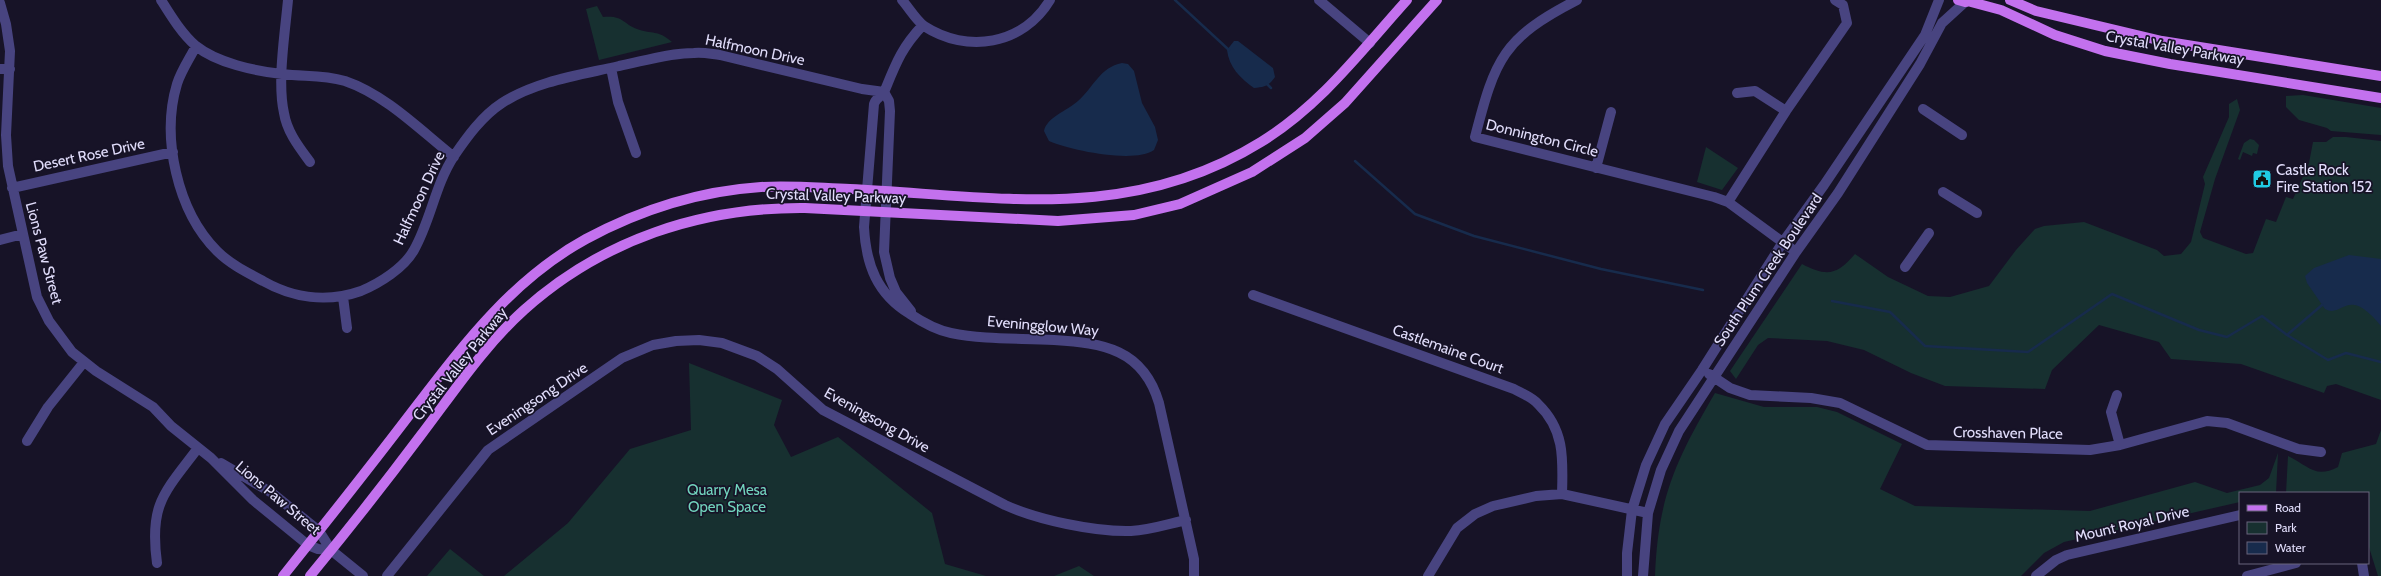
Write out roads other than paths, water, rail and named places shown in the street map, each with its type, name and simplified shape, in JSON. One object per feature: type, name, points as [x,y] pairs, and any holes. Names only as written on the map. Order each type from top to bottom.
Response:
[{"type":"main road","name":"Crystal Valley Parkway","points":[[283,576],[475,330],[509,294],[563,253],[627,219],[696,197],[764,187],[867,190],[1031,200],[1084,199],[1132,193],[1180,180],[1242,153],[1292,121],[1330,88],[1407,0]]},
{"type":"main road","name":"Crystal Valley Parkway","points":[[310,576],[492,344],[524,310],[575,271],[635,239],[701,217],[765,208],[884,212],[1058,221],[1134,215],[1180,204],[1252,172],[1305,138],[1345,103],[1437,0]]},
{"type":"main road","name":"Crystal Valley Parkway","points":[[2010,0],[2036,11],[2162,41],[2381,76]]},
{"type":"main road","name":"Crystal Valley Parkway","points":[[1968,1],[2005,12],[2055,35],[2105,51],[2170,64],[2381,98]]},
{"type":"street","points":[[161,0],[174,20],[196,46],[224,60],[245,68],[283,74],[315,74],[344,81],[369,91],[454,157]]},
{"type":"street","points":[[288,0],[283,74],[284,114],[291,134],[310,162]]},
{"type":"street","points":[[902,0],[923,25],[945,38],[968,43],[990,42],[1010,37],[1028,26],[1042,12],[1050,0]]},
{"type":"street","points":[[1319,0],[1370,43]]},
{"type":"street","name":"Donnington Circle","points":[[1577,0],[1543,17],[1510,44],[1495,68],[1486,91],[1475,137],[1714,197],[1728,202],[1796,252]]},
{"type":"street","points":[[1728,202],[1786,112],[1847,23],[1843,5],[1835,0]]},
{"type":"street","name":"South Plum Creek Boulevard","points":[[1628,576],[1629,532],[1632,510],[1655,443],[1665,424],[1702,370],[1783,242],[1824,185],[1925,34],[1939,0]]},
{"type":"street","name":"South Plum Creek Boulevard","points":[[1643,576],[1648,513],[1654,490],[1669,450],[1714,377],[1796,252],[1838,193],[1926,53],[1942,23],[1968,1]]},
{"type":"street","name":"Lions Paw Street","points":[[0,3],[9,38],[5,69],[6,141],[8,166],[37,297],[56,333],[72,352],[84,362],[144,399],[211,458],[253,500],[308,545],[318,549],[331,550]]},
{"type":"street","name":"Eveningglow Way","points":[[923,25],[908,40],[898,57],[884,92],[876,98],[871,116],[867,190],[864,212],[866,248],[874,276],[893,303],[916,318],[938,329],[965,335],[1093,343],[1114,349],[1130,358],[1144,373],[1156,393],[1194,558],[1194,576]]},
{"type":"street","name":"Halfmoon Drive","points":[[196,46],[177,82],[171,113],[173,152],[186,205],[200,230],[216,250],[230,262],[278,289],[303,296],[342,297],[380,281],[413,251],[439,184],[454,157],[480,122],[507,100],[544,84],[671,54],[696,52],[720,55],[862,89],[884,92]]},
{"type":"street","points":[[611,68],[618,102],[636,153]]},
{"type":"street","points":[[1737,93],[1755,90],[1786,112]]},
{"type":"street","name":"Eveningglow Way","points":[[884,92],[889,101],[890,111],[884,212],[885,263],[896,292],[916,318]]},
{"type":"street","points":[[1923,109],[1962,135]]},
{"type":"street","points":[[1596,168],[1611,112]]},
{"type":"street","name":"Desert Rose Drive","points":[[12,188],[173,152]]},
{"type":"street","points":[[1943,192],[1977,213]]},
{"type":"street","points":[[1905,267],[1929,233]]},
{"type":"street","points":[[0,240],[23,234]]},
{"type":"street","name":"Castlemaine Court","points":[[1253,295],[1514,389],[1537,403],[1552,422],[1559,438],[1564,457],[1562,494]]},
{"type":"street","points":[[342,297],[347,328]]},
{"type":"street","name":"Eveningsong Drive","points":[[388,576],[488,450],[622,358],[653,345],[676,341],[722,344],[757,356],[778,369],[823,410],[1005,505],[1026,514],[1109,530],[1143,530],[1186,520]]},
{"type":"street","points":[[27,442],[48,407],[84,362]]},
{"type":"street","name":"Crosshaven Place","points":[[1702,370],[1730,388],[1750,395],[1811,398],[1840,403],[1927,445],[2090,450],[2120,445],[2207,421],[2226,423],[2298,449],[2321,452]]},
{"type":"street","points":[[2117,395],[2111,412],[2120,445]]},
{"type":"street","points":[[157,563],[154,527],[161,500],[198,448]]},
{"type":"street","name":"Lions Paw Street","points":[[211,458],[272,493],[319,531],[331,550],[363,576]]},
{"type":"street","points":[[1428,576],[1457,528],[1475,514],[1492,506],[1536,496],[1562,494],[1648,513]]},
{"type":"street","name":"Mount Royal Drive","points":[[2036,576],[2056,560],[2067,554],[2239,515]]},
{"type":"street","points":[[2246,576],[2292,564]]},
{"type":"street","points":[[2362,564],[2364,576]]},
{"type":"water","points":[[1234,41],[1238,41],[1273,68],[1275,77],[1271,82],[1254,88],[1236,72],[1230,62],[1227,50]]},
{"type":"water","points":[[1122,63],[1128,64],[1134,71],[1142,103],[1155,127],[1158,140],[1154,150],[1145,154],[1118,156],[1071,148],[1049,141],[1044,131],[1049,122],[1058,114],[1074,105],[1102,73],[1114,65]]},
{"type":"water","points":[[2349,255],[2381,259],[2381,326],[2370,314],[2360,307],[2353,305],[2331,311],[2325,309],[2307,283],[2305,276],[2314,268]]},
{"type":"waterway","points":[[1175,0],[1229,50]]},
{"type":"waterway","points":[[1267,84],[1271,88]]},
{"type":"waterway","points":[[1355,161],[1415,214],[1474,236],[1601,269],[1703,290]]},
{"type":"waterway","points":[[1832,301],[1890,312],[1925,346],[2028,352],[2112,294],[2199,330],[2227,337],[2262,316],[2287,335],[2322,305]]},
{"type":"waterway","points":[[2287,335],[2328,360],[2346,353],[2381,362]]},
{"type":"place","name":"Castle Rock Fire Station 152","points":[[2262,179]]},
{"type":"park label","name":"Quarry Mesa Open Space","points":[[727,498]]}]
